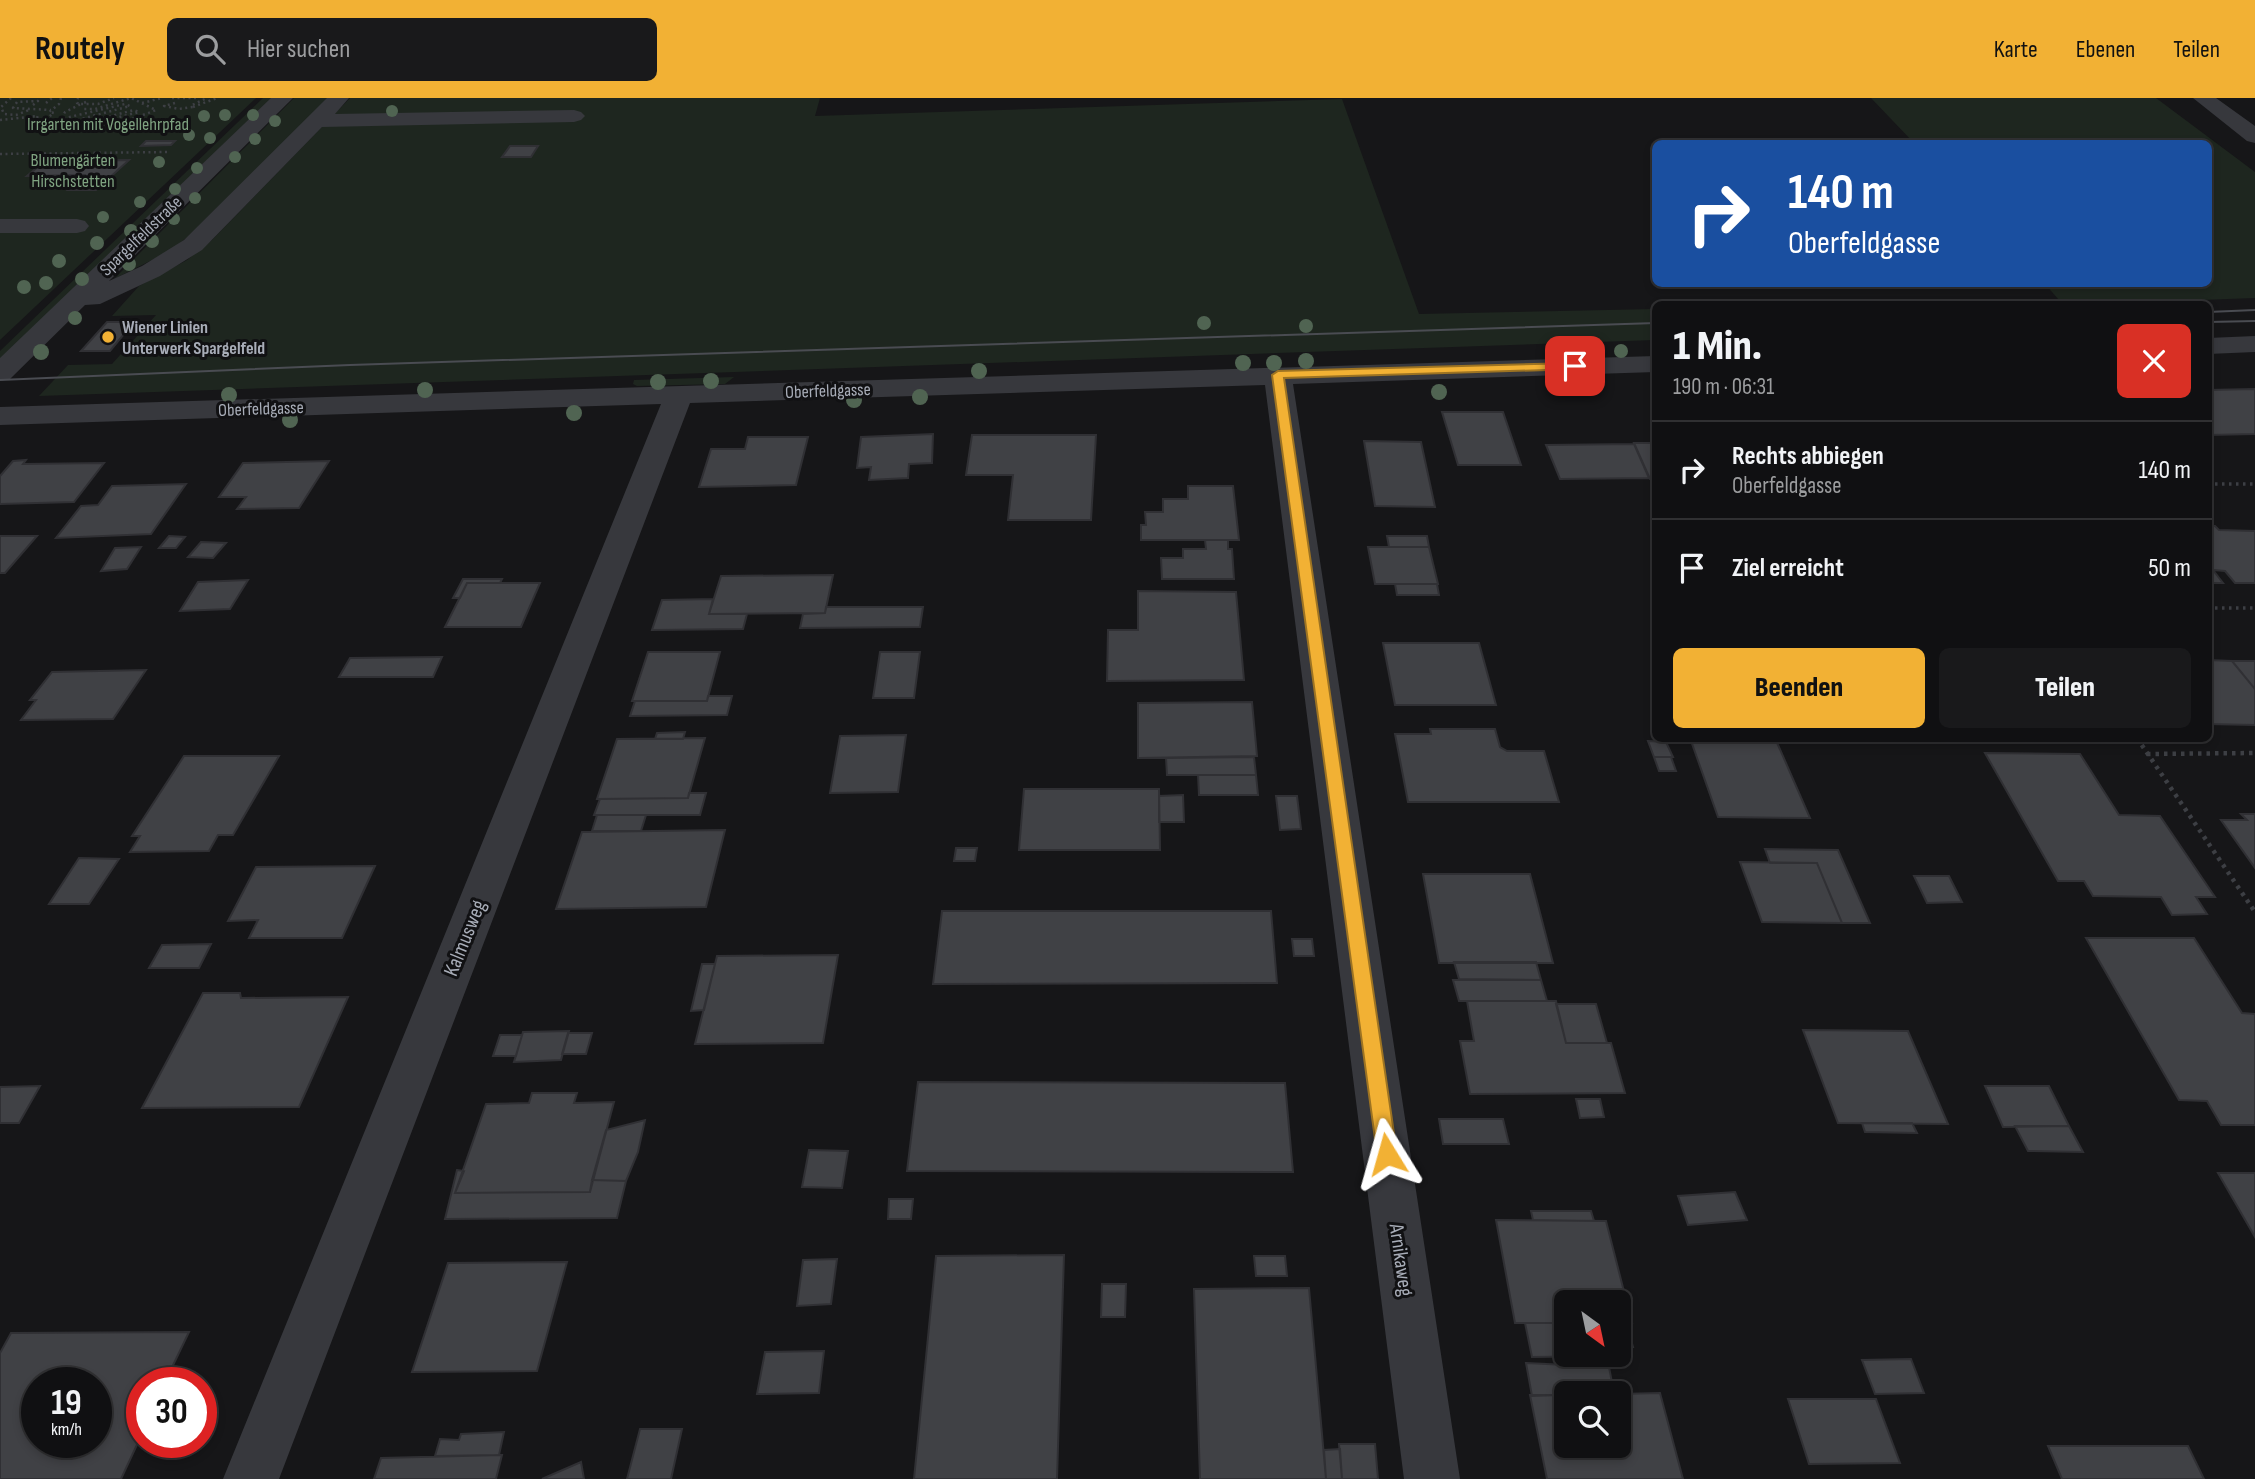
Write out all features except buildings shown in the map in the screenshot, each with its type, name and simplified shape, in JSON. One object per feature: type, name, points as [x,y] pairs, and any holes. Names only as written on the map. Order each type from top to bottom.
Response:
[{"type":"street","name":"Spargelfeldstraße","points":[[0,373],[283,98]]},
{"type":"street","points":[[64,311],[151,271],[193,245],[339,98]]},
{"type":"street","points":[[2203,98],[2255,136]]},
{"type":"street","points":[[318,121],[574,116]]},
{"type":"street","points":[[0,226],[77,226]]},
{"type":"street","points":[[2212,345],[2255,344]]},
{"type":"street","name":"Oberfeldgasse","points":[[0,416],[677,397],[1652,364]]},
{"type":"street","name":"Arnikaweg","points":[[1278,375],[1432,1479]]},
{"type":"street","name":"Kalmusweg","points":[[251,1479],[677,397]]},
{"type":"path","points":[[11,98],[1,107],[4,114],[16,115],[30,109]]},
{"type":"path","points":[[46,103],[52,98]]},
{"type":"path","points":[[33,105],[37,101],[26,100],[16,102],[13,108],[51,110],[59,104],[61,98]]},
{"type":"path","points":[[78,98],[77,103],[81,104],[98,104],[114,98]]},
{"type":"path","points":[[0,120],[38,116],[34,123],[39,128],[63,132],[83,131],[122,122],[156,110],[131,98],[95,109],[84,109]]},
{"type":"path","points":[[141,103],[162,98]]},
{"type":"path","points":[[172,98],[196,98]]},
{"type":"path","points":[[193,107],[192,104],[207,98]]},
{"type":"path","points":[[158,104],[179,110],[217,98]]},
{"type":"path","points":[[51,110],[49,111],[54,113],[47,118],[52,125],[75,128],[139,112],[134,110],[85,123],[70,122],[130,106],[125,104],[99,112],[78,113],[61,120],[65,112],[86,102]]},
{"type":"path","points":[[164,106],[175,103]]},
{"type":"path","points":[[0,154],[200,152]]},
{"type":"path","points":[[2212,484],[2255,484]]},
{"type":"path","points":[[2212,608],[2255,608]]},
{"type":"path","points":[[2140,742],[2255,912]]},
{"type":"path","points":[[2147,754],[2255,753]]},
{"type":"green space","name":"Blumengärten Hirschstetten","points":[[0,98],[256,98],[0,340]]},
{"type":"green space","points":[[263,98],[272,98],[0,362],[0,351]]},
{"type":"green space","points":[[294,98],[328,98],[204,224],[170,251],[114,279]]},
{"type":"green space","points":[[350,98],[820,98],[815,116],[1342,99],[1419,314],[1652,309],[1652,340],[39,396],[68,365],[112,364],[156,315],[112,316],[139,286],[187,260],[212,240]]},
{"type":"green space","points":[[1871,98],[2156,98],[2255,172],[2255,298],[2006,301],[2059,300],[2048,287],[2212,287],[2212,140],[1911,140]]},
{"type":"green space","points":[[734,377],[725,384],[633,384],[634,380]]},
{"type":"tram line","points":[[2212,312],[2255,310]]},
{"type":"tram line","points":[[2212,322],[2255,321]]},
{"type":"tram line","points":[[0,380],[350,365],[1652,323]]},
{"type":"place","name":"Wiener Linien Unterwerk Spargelfeld","points":[[108,337]]},
{"type":"route","points":[[1387,1154],[1278,375],[1575,366]]},
{"type":"park label","name":"Irrgarten mit Vogellehrpfad","points":[[108,124]]}]
